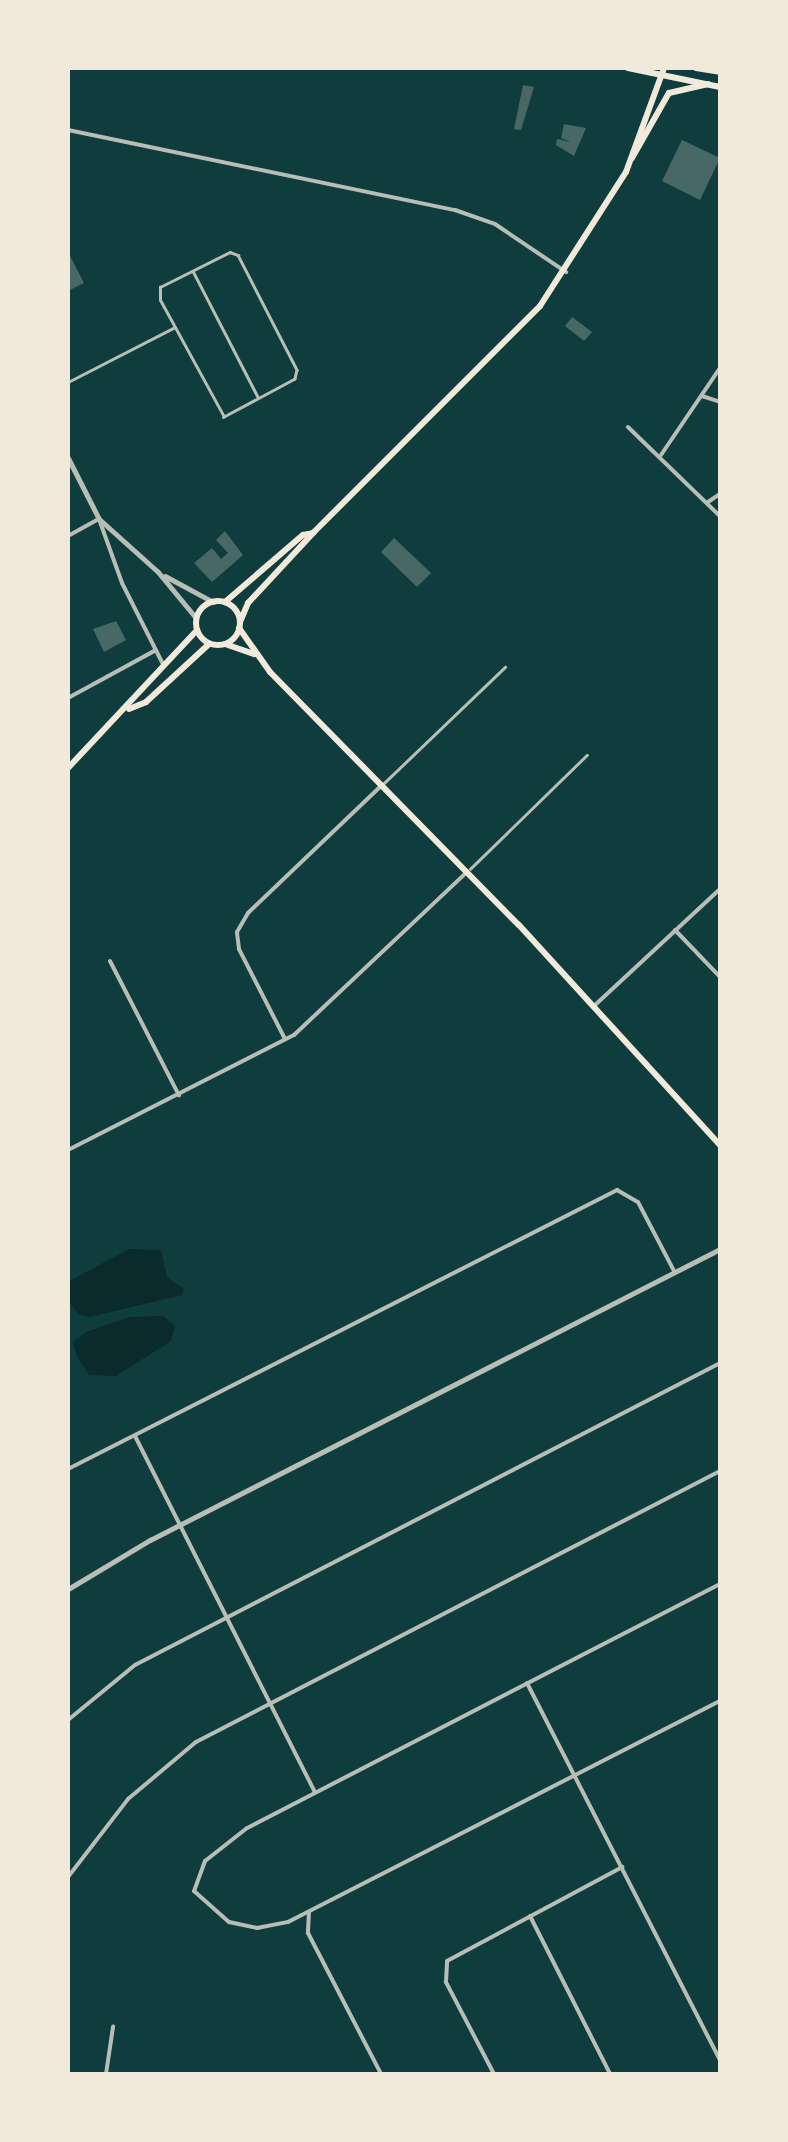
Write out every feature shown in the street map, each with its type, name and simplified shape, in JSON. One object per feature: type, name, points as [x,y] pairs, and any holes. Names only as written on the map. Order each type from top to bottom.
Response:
[{"type":"main road","points":[[628,68],[663,71],[720,87]]},
{"type":"main road","points":[[696,68],[720,72]]},
{"type":"main road","points":[[632,158],[663,71]]},
{"type":"main road","points":[[225,644],[248,603],[314,533],[484,370],[566,272],[669,93],[708,84]]},
{"type":"main road","points":[[209,644],[197,630],[196,618],[214,602],[225,602],[302,535],[314,533]]},
{"type":"main road","points":[[225,602],[254,654],[594,1006],[720,1144]]},
{"type":"main road","points":[[68,768],[128,710],[197,630]]},
{"type":"main road","points":[[128,710],[146,702],[209,644],[225,644],[254,654]]},
{"type":"street","points":[[68,130],[454,210],[495,224],[566,272]]},
{"type":"street","points":[[660,456],[720,368]]},
{"type":"street","points":[[702,396],[720,402]]},
{"type":"street","points":[[628,426],[720,516]]},
{"type":"street","points":[[68,458],[164,668]]},
{"type":"street","points":[[707,503],[720,494]]},
{"type":"street","points":[[68,536],[99,519]]},
{"type":"street","points":[[99,519],[158,572],[196,618]]},
{"type":"street","points":[[158,572],[214,602]]},
{"type":"street","points":[[68,698],[158,649]]},
{"type":"street","points":[[286,1040],[239,949],[237,932],[248,913],[382,785]]},
{"type":"street","points":[[68,1148],[286,1040],[466,873]]},
{"type":"street","points":[[594,1006],[720,889]]},
{"type":"street","points":[[674,929],[720,977]]},
{"type":"street","points":[[110,961],[179,1094]]},
{"type":"street","points":[[68,1470],[544,1226],[625,1191],[638,1202],[674,1272]]},
{"type":"street","points":[[68,1589],[180,1525],[720,1249]]},
{"type":"street","points":[[68,1720],[135,1665],[720,1362]]},
{"type":"street","points":[[135,1436],[315,1792]]},
{"type":"street","points":[[68,1877],[98,1831],[160,1769],[270,1702],[720,1470]]},
{"type":"street","points":[[720,1584],[315,1792],[222,1845],[196,1873],[200,1902],[229,1922],[274,1927],[720,1701]]},
{"type":"street","points":[[527,1683],[720,2060]]},
{"type":"street","points":[[494,2074],[444,1968],[454,1954],[622,1867]]},
{"type":"street","points":[[309,1912],[308,1933],[381,2074]]},
{"type":"street","points":[[530,1916],[610,2074]]},
{"type":"street","points":[[106,2074],[113,2027]]},
{"type":"lane","points":[[230,252],[238,255],[296,370],[295,379],[220,414],[174,327],[160,288],[193,271],[230,252]]},
{"type":"lane","points":[[193,271],[259,398]]},
{"type":"lane","points":[[68,382],[174,327]]},
{"type":"lane","points":[[382,785],[505,667]]},
{"type":"lane","points":[[466,873],[587,755]]},
{"type":"water","points":[[129,1249],[161,1250],[167,1277],[184,1289],[182,1295],[90,1317],[78,1314],[68,1301],[68,1282]]},
{"type":"water","points":[[163,1316],[175,1326],[171,1341],[116,1376],[89,1375],[77,1357],[73,1342],[86,1332],[130,1317]]},
{"type":"building","points":[[523,85],[534,87],[521,130],[514,129]]},
{"type":"building","points":[[564,124],[586,128],[574,156],[556,145],[557,139],[571,142],[561,138]]},
{"type":"building","points":[[682,140],[720,158],[700,200],[662,181]]},
{"type":"building","points":[[68,252],[84,283],[68,291]]},
{"type":"building","points":[[572,317],[592,332],[584,341],[565,326]]},
{"type":"building","points":[[225,531],[243,555],[212,582],[194,563],[212,548],[221,559],[228,553],[216,540]]},
{"type":"building","points":[[394,538],[431,573],[417,587],[381,552]]},
{"type":"building","points":[[116,621],[126,640],[104,652],[93,629]]}]
